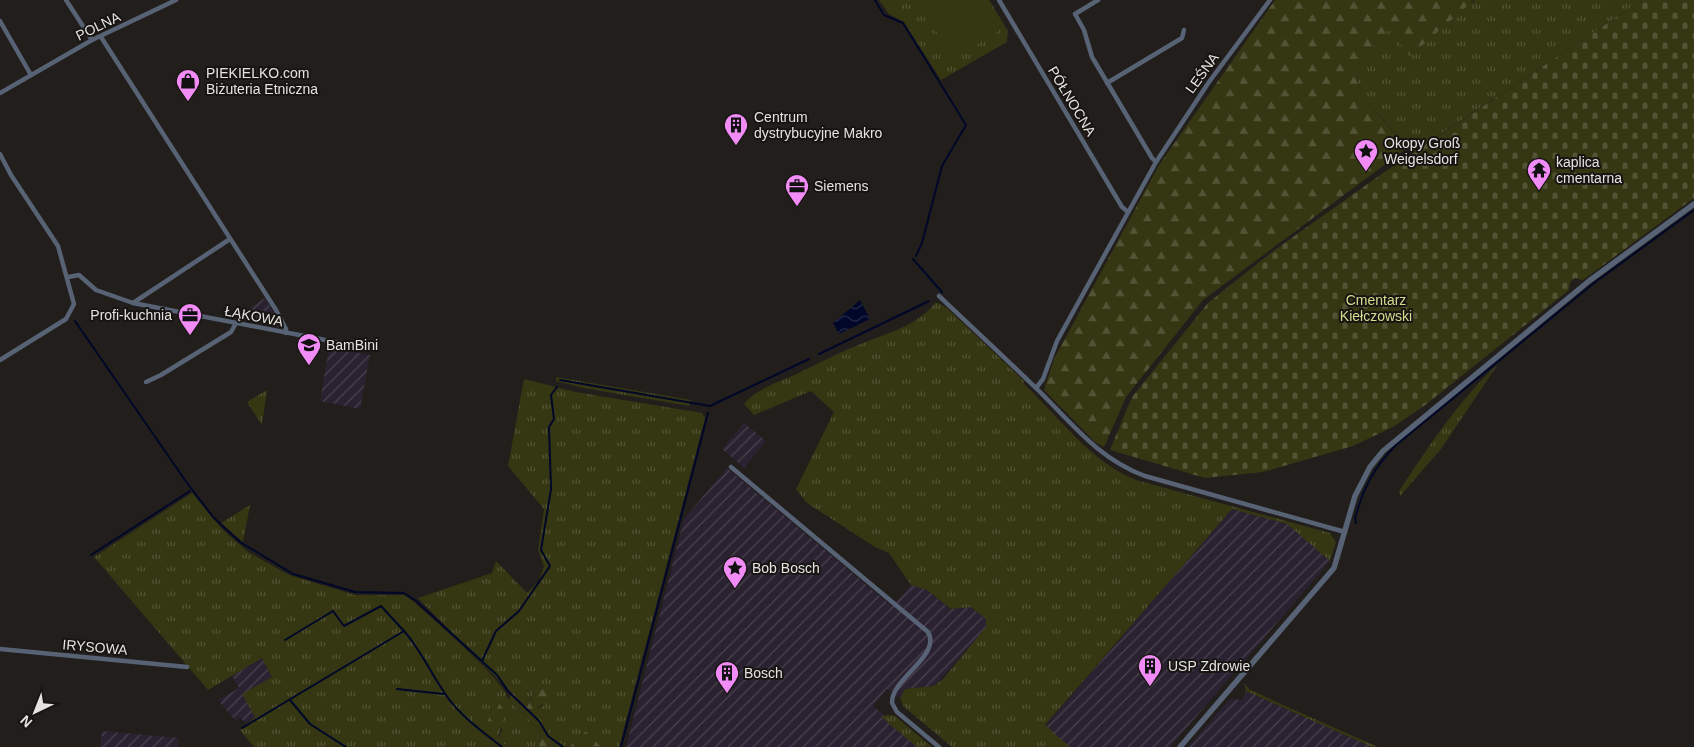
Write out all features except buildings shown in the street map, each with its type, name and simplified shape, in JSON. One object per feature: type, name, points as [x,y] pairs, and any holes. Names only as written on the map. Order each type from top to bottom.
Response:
[{"type":"street","points":[[66,0],[92,40]]},
{"type":"street","name":"POLNA","points":[[0,93],[92,40],[176,0]]},
{"type":"street","name":"PÓŁNOCNA","points":[[999,0],[1122,207],[1128,212]]},
{"type":"street","points":[[1098,0],[1075,14],[1084,30],[1092,57],[1156,162]]},
{"type":"street","name":"LEŚNA","points":[[1036,388],[1042,379],[1057,341],[1156,162],[1209,82],[1268,1]]},
{"type":"street","points":[[0,21],[31,75]]},
{"type":"street","points":[[1107,83],[1182,38],[1184,30]]},
{"type":"street","points":[[101,37],[276,310],[286,329],[286,333]]},
{"type":"street","points":[[0,154],[55,240],[68,277],[74,304],[66,319],[0,360]]},
{"type":"street","points":[[0,168],[5,164]]},
{"type":"street","points":[[1180,747],[1331,572],[1338,559],[1355,496],[1363,479],[1388,445],[1584,285],[1694,204]]},
{"type":"street","points":[[133,303],[230,239]]},
{"type":"street","name":"ŁĄKOWA","points":[[68,277],[79,275],[96,290],[133,303],[372,349]]},
{"type":"street","points":[[939,296],[1036,388],[1097,450],[1127,470],[1345,532]]},
{"type":"street","points":[[146,382],[162,375],[231,332],[236,323]]},
{"type":"street","points":[[731,468],[928,632],[931,640],[929,649],[894,691],[892,703],[897,712],[939,747]]},
{"type":"street","name":"IRYSOWA","points":[[0,649],[187,667]]},
{"type":"shaded area","points":[[265,298],[283,328],[233,319]]},
{"type":"shaded area","points":[[329,348],[370,355],[360,409],[320,401]]},
{"type":"shaded area","points":[[744,423],[766,441],[744,468],[722,449]]},
{"type":"shaded area","points":[[727,468],[888,603],[898,600],[911,585],[927,590],[950,609],[971,607],[986,619],[987,627],[934,686],[905,689],[900,698],[887,689],[873,706],[922,747],[626,747],[684,519]]},
{"type":"shaded area","points":[[1232,509],[1288,524],[1330,561],[1170,747],[1070,747],[1045,726]]},
{"type":"shaded area","points":[[262,658],[272,677],[256,717],[246,723],[241,718],[236,721],[218,700],[239,688],[232,676]]},
{"type":"shaded area","points":[[1246,691],[1372,747],[1188,747],[1230,699],[1242,700]]},
{"type":"shaded area","points":[[102,731],[179,738],[178,747],[100,747]]},
{"type":"green space","points":[[879,0],[989,0],[1008,31],[1007,42],[941,80],[904,22],[889,14]]},
{"type":"green space","points":[[917,0],[981,0],[999,31],[953,59]]},
{"type":"green space","points":[[1275,0],[1474,0],[1410,56],[1388,29],[1356,68],[1360,93],[1407,148],[1203,300],[1126,397],[1104,447],[1095,442],[1044,390],[1054,359],[1159,165]]},
{"type":"green space","points":[[1474,0],[1642,0],[1412,153],[1360,93],[1356,68],[1388,28],[1474,2]]},
{"type":"green space","name":"Cmentarz Kiełczowski","points":[[1642,0],[1694,0],[1694,198],[1583,280],[1575,278],[1570,282],[1569,290],[1424,406],[1393,427],[1353,446],[1263,472],[1205,478],[1110,450],[1132,397],[1208,303],[1272,252],[1383,173]]},
{"type":"green space","points":[[935,303],[947,308],[1024,381],[1023,383],[1076,437],[1104,462],[1136,480],[1330,533],[1336,542],[1330,561],[1287,524],[1232,509],[1045,725],[1070,747],[952,747],[903,706],[900,698],[905,689],[934,686],[943,679],[986,627],[986,619],[971,607],[951,609],[927,590],[911,585],[889,553],[875,547],[807,503],[796,489],[834,412],[811,391],[754,415],[744,404],[753,395],[771,385],[918,319]]},
{"type":"green space","points":[[1498,364],[1441,449],[1400,496],[1399,491],[1445,424],[1470,393]]},
{"type":"green space","points":[[556,377],[691,400],[689,406],[583,388],[556,381]]},
{"type":"green space","points":[[524,379],[576,392],[702,413],[705,418],[619,747],[601,747],[586,731],[569,747],[563,746],[548,732],[533,710],[543,706],[537,685],[526,708],[418,598],[492,573],[496,561],[527,593],[539,581],[544,566],[538,550],[544,509],[508,466]]},
{"type":"green space","points":[[267,390],[262,425],[247,402]]},
{"type":"green space","points":[[192,493],[223,530],[248,552],[289,575],[355,595],[404,595],[414,602],[495,678],[508,699],[541,732],[539,747],[508,747],[498,739],[502,730],[491,699],[490,717],[486,724],[474,717],[473,726],[496,747],[254,747],[240,730],[255,717],[242,694],[272,677],[262,658],[208,690],[94,557]]},
{"type":"green space","points":[[250,505],[243,542],[221,523]]},
{"type":"green space","points":[[542,683],[551,690],[548,701],[534,710],[551,735],[566,747],[539,747],[541,732],[508,699],[513,693],[527,707],[537,685]]},
{"type":"green space","points":[[1244,683],[1249,689],[1378,747],[1372,747],[1246,691]]},
{"type":"green space","points":[[491,699],[498,701],[504,711],[498,739],[508,747],[496,747],[473,726],[474,717],[487,723],[490,716]]},
{"type":"green space","points":[[887,715],[895,716],[932,747],[917,747],[881,717]]},
{"type":"green space","points":[[586,731],[601,747],[569,747]]},
{"type":"water","points":[[860,300],[870,319],[839,334],[833,323]]},
{"type":"waterway","points":[[875,0],[884,15],[903,23],[966,125],[942,166],[922,243],[916,256]]},
{"type":"waterway","points":[[1356,523],[1355,518],[1358,507],[1370,479],[1381,462],[1396,445],[1594,283],[1694,210]]},
{"type":"waterway","points":[[913,259],[942,292]]},
{"type":"waterway","points":[[819,354],[929,301]]},
{"type":"waterway","points":[[75,321],[187,483],[213,517],[240,542],[293,574],[355,592],[404,593],[416,601],[497,675],[508,691],[539,721],[548,736],[563,747]]},
{"type":"waterway","points":[[560,380],[710,406],[809,359]]},
{"type":"waterway","points":[[482,661],[496,631],[519,611],[550,566],[541,550],[551,489],[549,427],[554,419],[551,395],[557,387]]},
{"type":"waterway","points":[[621,747],[708,413]]},
{"type":"waterway","points":[[91,555],[190,491]]},
{"type":"waterway","points":[[285,640],[333,611],[344,626],[381,606],[404,631]]},
{"type":"waterway","points":[[242,728],[404,631],[416,646],[451,702],[472,723],[502,747]]},
{"type":"waterway","points":[[397,689],[444,694]]},
{"type":"waterway","points":[[290,700],[310,724],[346,747]]},
{"type":"place","name":"PIEKIELKO.com Biżuteria Etniczna","points":[[188,102]]},
{"type":"place","name":"Centrum dystrybucyjne Makro","points":[[736,146]]},
{"type":"place","name":"Okopy Groß Weigelsdorf","points":[[1366,172]]},
{"type":"place","name":"kaplica cmentarna","points":[[1539,191]]},
{"type":"place","name":"Siemens","points":[[797,207]]},
{"type":"place","name":"Profi-kuchnia","points":[[190,336]]},
{"type":"place","name":"BamBini","points":[[309,366]]},
{"type":"place","name":"Bob Bosch","points":[[735,589]]},
{"type":"place","name":"USP Zdrowie","points":[[1150,687]]},
{"type":"place","name":"Bosch","points":[[727,694]]}]
